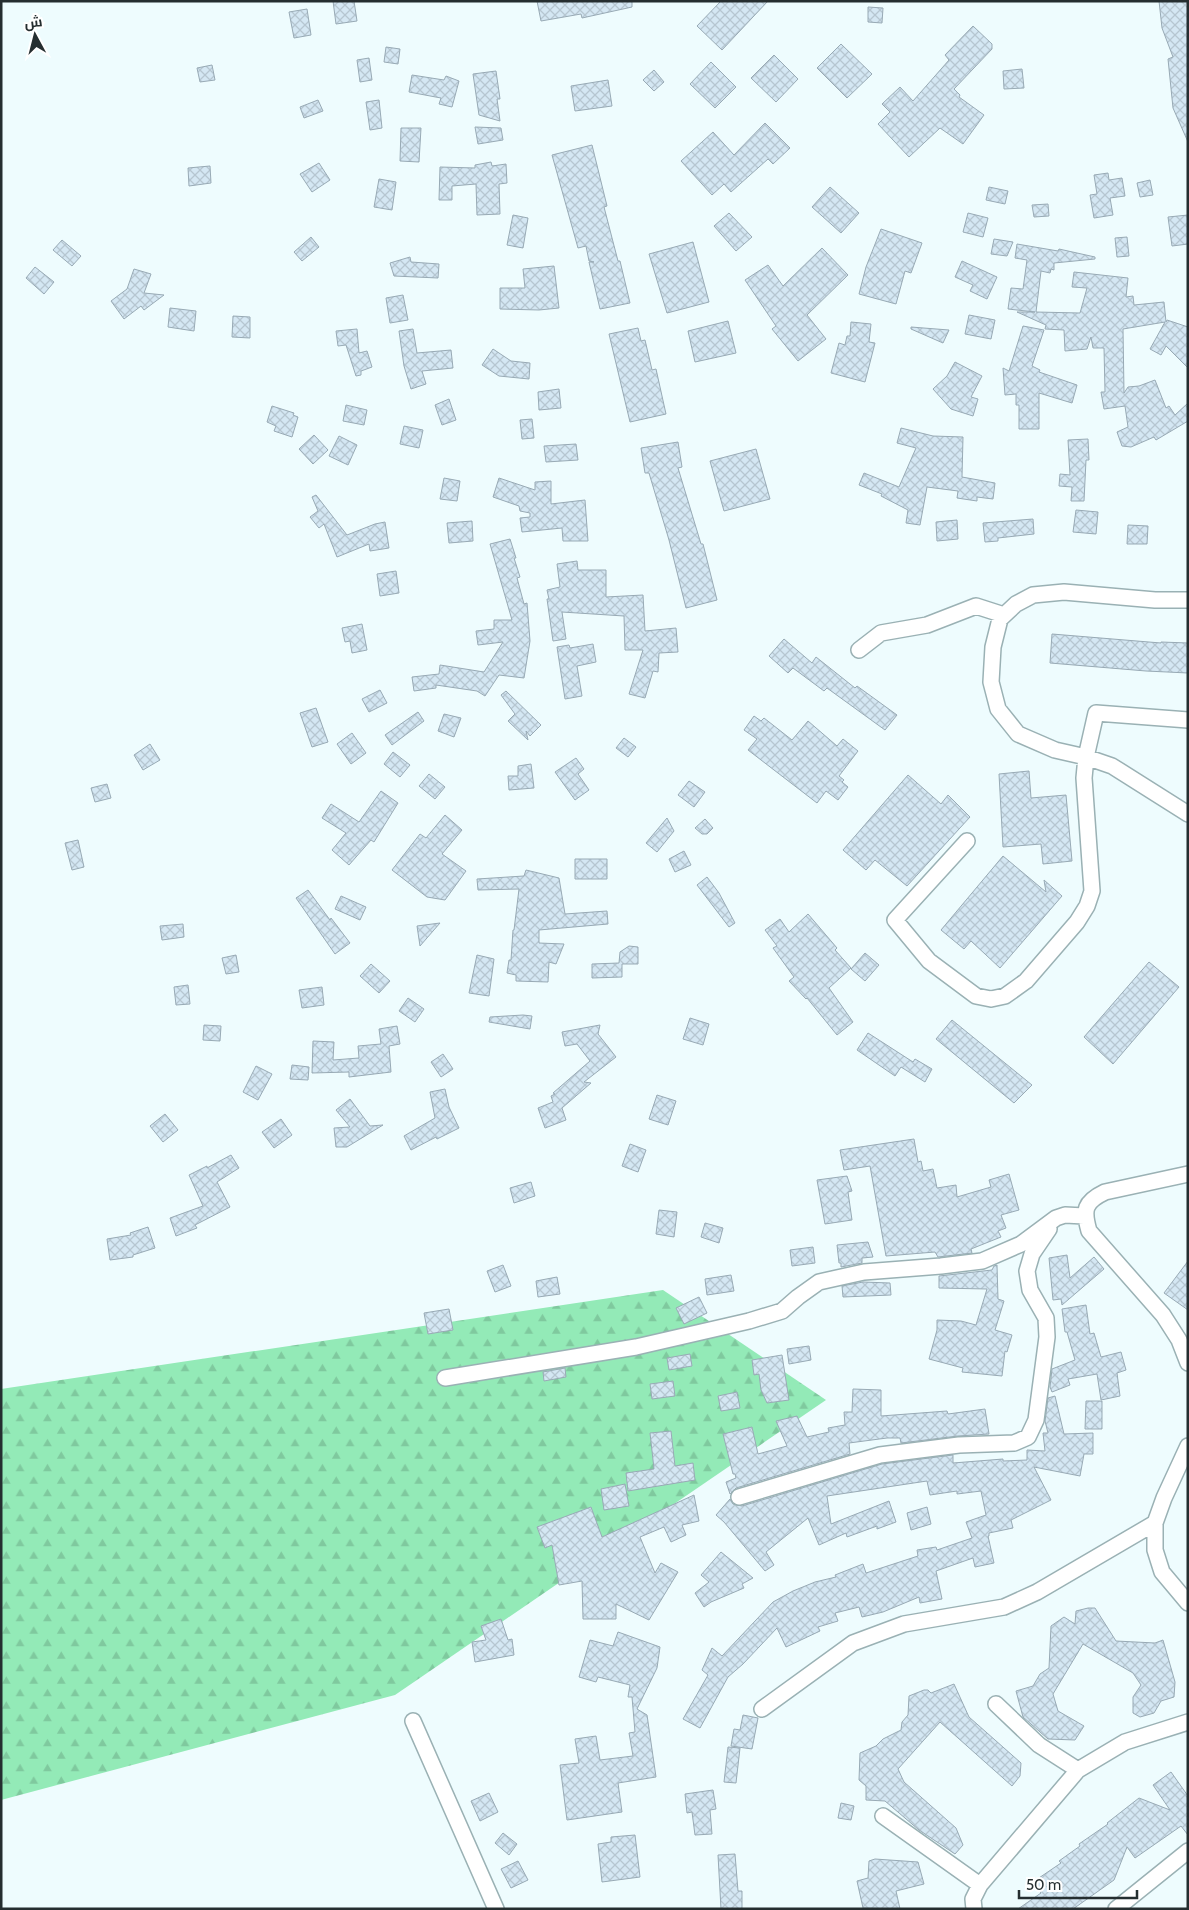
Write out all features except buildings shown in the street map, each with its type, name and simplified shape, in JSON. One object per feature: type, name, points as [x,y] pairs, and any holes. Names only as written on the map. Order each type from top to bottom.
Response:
[{"type":"street","points":[[1188,600],[1156,600],[1064,592],[1033,595],[1016,604],[1000,619],[993,647],[991,682],[998,709],[1018,734],[1055,750],[1086,757],[1112,766],[1188,814]]},
{"type":"street","points":[[859,650],[881,633],[927,625],[976,606],[1004,615]]},
{"type":"street","points":[[966,841],[895,920],[929,961],[976,996],[991,999],[1005,996],[1026,981],[1077,922],[1087,906],[1092,891],[1084,778],[1086,757],[1096,713],[1188,720]]},
{"type":"street","points":[[1188,1174],[1105,1192],[1094,1198],[1087,1205],[1084,1216],[1089,1231],[1163,1315],[1180,1340],[1188,1363]]},
{"type":"street","points":[[444,1378],[636,1347],[749,1321],[782,1311],[798,1296],[819,1282],[864,1272],[982,1261],[1021,1244],[1056,1218],[1065,1215],[1084,1216]]},
{"type":"street","points":[[739,1497],[880,1455],[959,1445],[1014,1443],[1028,1437],[1036,1420],[1047,1337],[1046,1318],[1030,1290],[1027,1271],[1032,1254],[1056,1218]]},
{"type":"street","points":[[1186,1598],[1162,1572],[1155,1550],[1155,1523],[1164,1498],[1188,1446]]},
{"type":"street","points":[[762,1709],[853,1644],[904,1624],[1004,1607],[1036,1592],[1155,1523]]},
{"type":"street","points":[[996,1704],[1039,1745],[1078,1770]]},
{"type":"street","points":[[413,1721],[496,1909]]},
{"type":"street","points":[[974,1909],[973,1899],[980,1885],[1078,1770],[1125,1742],[1188,1722]]},
{"type":"street","points":[[882,1816],[980,1885]]},
{"type":"street","points":[[1116,1909],[1188,1851]]},
{"type":"green space","points":[[663,1290],[826,1400],[395,1695],[1,1800],[1,1389]]}]
